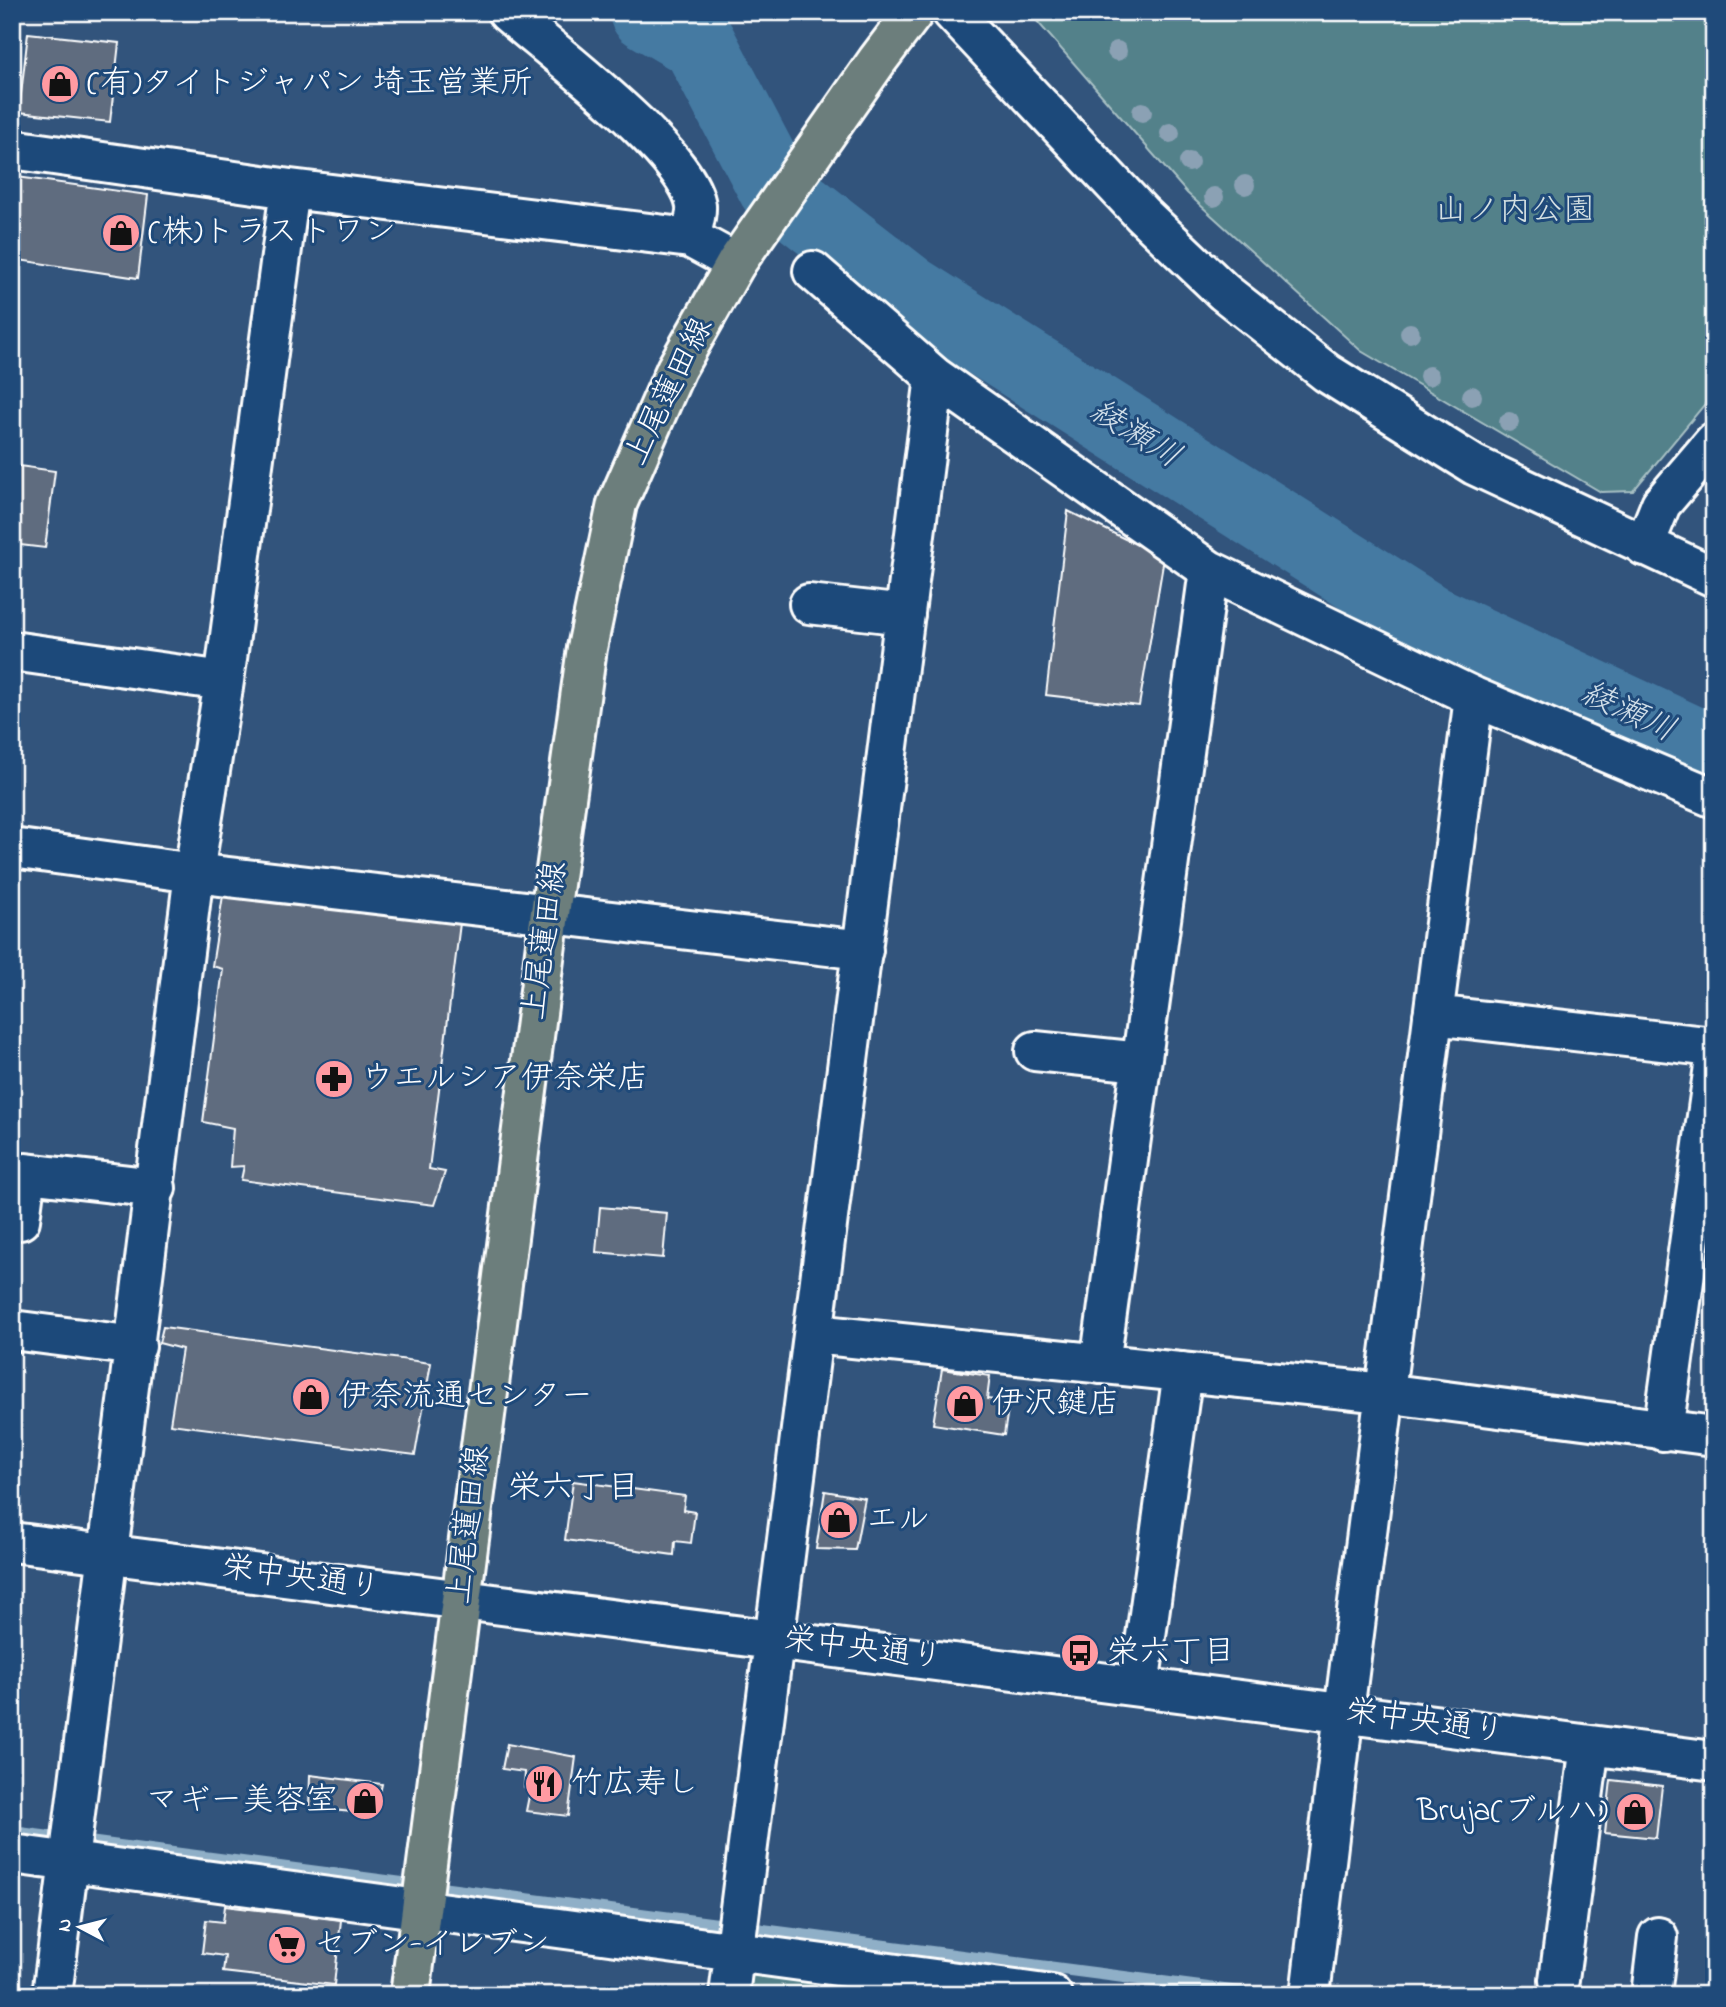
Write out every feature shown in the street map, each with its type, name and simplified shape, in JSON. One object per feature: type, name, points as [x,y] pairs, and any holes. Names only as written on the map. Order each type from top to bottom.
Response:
[{"type":"main road","name":"上尾蓮田線","points":[[410,1995],[550,913],[587,648],[617,504],[676,369],[736,263],[914,12]]},
{"type":"street","points":[[506,12],[649,133],[686,177],[696,206],[691,238]]},
{"type":"street","points":[[951,12],[1170,240],[1224,292],[1327,373],[1474,465],[1714,577]]},
{"type":"street","points":[[12,149],[290,189],[691,238],[736,263]]},
{"type":"street","points":[[52,1995],[194,873],[224,681],[290,189]]},
{"type":"street","points":[[813,271],[935,377],[1209,570],[1474,697],[1714,798]]},
{"type":"street","points":[[729,1995],[935,377]]},
{"type":"street","points":[[1644,546],[1661,504],[1714,442]]},
{"type":"street","points":[[1100,1364],[1209,570]]},
{"type":"street","points":[[809,604],[905,615]]},
{"type":"street","points":[[12,651],[224,681]]},
{"type":"street","points":[[1310,1995],[1474,697]]},
{"type":"street","points":[[12,848],[194,873],[863,950]]},
{"type":"street","points":[[1433,1015],[1714,1047]]},
{"type":"street","points":[[1035,1051],[1141,1062]]},
{"type":"street","points":[[1663,1431],[1714,1066]]},
{"type":"street","points":[[20,1220],[26,1173],[156,1188]]},
{"type":"street","points":[[12,1330],[136,1346]]},
{"type":"street","points":[[814,1334],[1384,1393],[1714,1436]]},
{"type":"street","points":[[1139,1686],[1183,1372]]},
{"type":"street","name":"栄中央通り","points":[[12,1542],[1714,1761]]},
{"type":"street","points":[[1559,1980],[1590,1745]]},
{"type":"street","points":[[12,1854],[1028,1993]]},
{"type":"street","points":[[1651,1995],[1658,1937]]},
{"type":"green space","name":"山ノ内公園","points":[[1029,12],[1714,12],[1714,393],[1633,491],[1601,492],[1361,351],[1187,193]]},
{"type":"green space","points":[[749,1974],[901,1995],[746,1995]]},
{"type":"building","points":[[28,33],[119,43],[110,122],[19,112]]},
{"type":"building","points":[[17,177],[148,195],[138,278],[12,259],[12,214]]},
{"type":"building","points":[[12,465],[55,471],[45,548],[12,544]]},
{"type":"building","points":[[1068,511],[1164,558],[1139,706],[1046,695]]},
{"type":"building","points":[[224,889],[460,923],[429,1169],[445,1172],[434,1205],[241,1180],[244,1166],[230,1167],[233,1128],[203,1122],[223,969],[212,966]]},
{"type":"building","points":[[600,1207],[667,1213],[663,1258],[596,1252]]},
{"type":"building","points":[[163,1327],[431,1363],[415,1455],[170,1424],[182,1349],[159,1343]]},
{"type":"building","points":[[942,1369],[990,1376],[987,1399],[1009,1402],[1004,1435],[933,1424]]},
{"type":"building","points":[[573,1481],[685,1496],[683,1510],[695,1512],[691,1543],[675,1541],[674,1555],[565,1540]]},
{"type":"building","points":[[825,1491],[865,1498],[855,1550],[816,1549]]},
{"type":"building","points":[[507,1744],[576,1757],[568,1816],[526,1811],[530,1791],[524,1788],[525,1772],[502,1769]]},
{"type":"building","points":[[310,1775],[382,1784],[375,1814],[309,1808]]},
{"type":"building","points":[[1611,1780],[1662,1786],[1656,1838],[1605,1833]]},
{"type":"building","points":[[225,1906],[341,1920],[334,1985],[223,1972],[225,1956],[202,1953],[206,1920],[223,1922]]},
{"type":"waterway","name":"綾瀬川","points":[[646,12],[699,43],[775,188],[909,292],[1431,622],[1714,753]]},
{"type":"waterway","points":[[12,1832],[1262,1995]]},
{"type":"place","name":"(有)タイトジャパン 埼玉営業所","points":[[60,84]]},
{"type":"place","name":"(株)トラストワン","points":[[121,233]]},
{"type":"place","name":"ウエルシア伊奈栄店","points":[[334,1079]]},
{"type":"place","name":"伊奈流通センター","points":[[311,1397]]},
{"type":"place","name":"伊沢鍵店","points":[[965,1404]]},
{"type":"place","name":"エル","points":[[839,1520]]},
{"type":"place","name":"栄六丁目","points":[[1080,1653]]},
{"type":"place","name":"竹広寿し","points":[[544,1784]]},
{"type":"place","name":"マギー美容室","points":[[365,1801]]},
{"type":"place","name":"Bruja(ブルハ)","points":[[1635,1812]]},
{"type":"place","name":"セブン-イレブン","points":[[287,1945]]},
{"type":"district","name":"栄六丁目","points":[[574,1489]]}]
